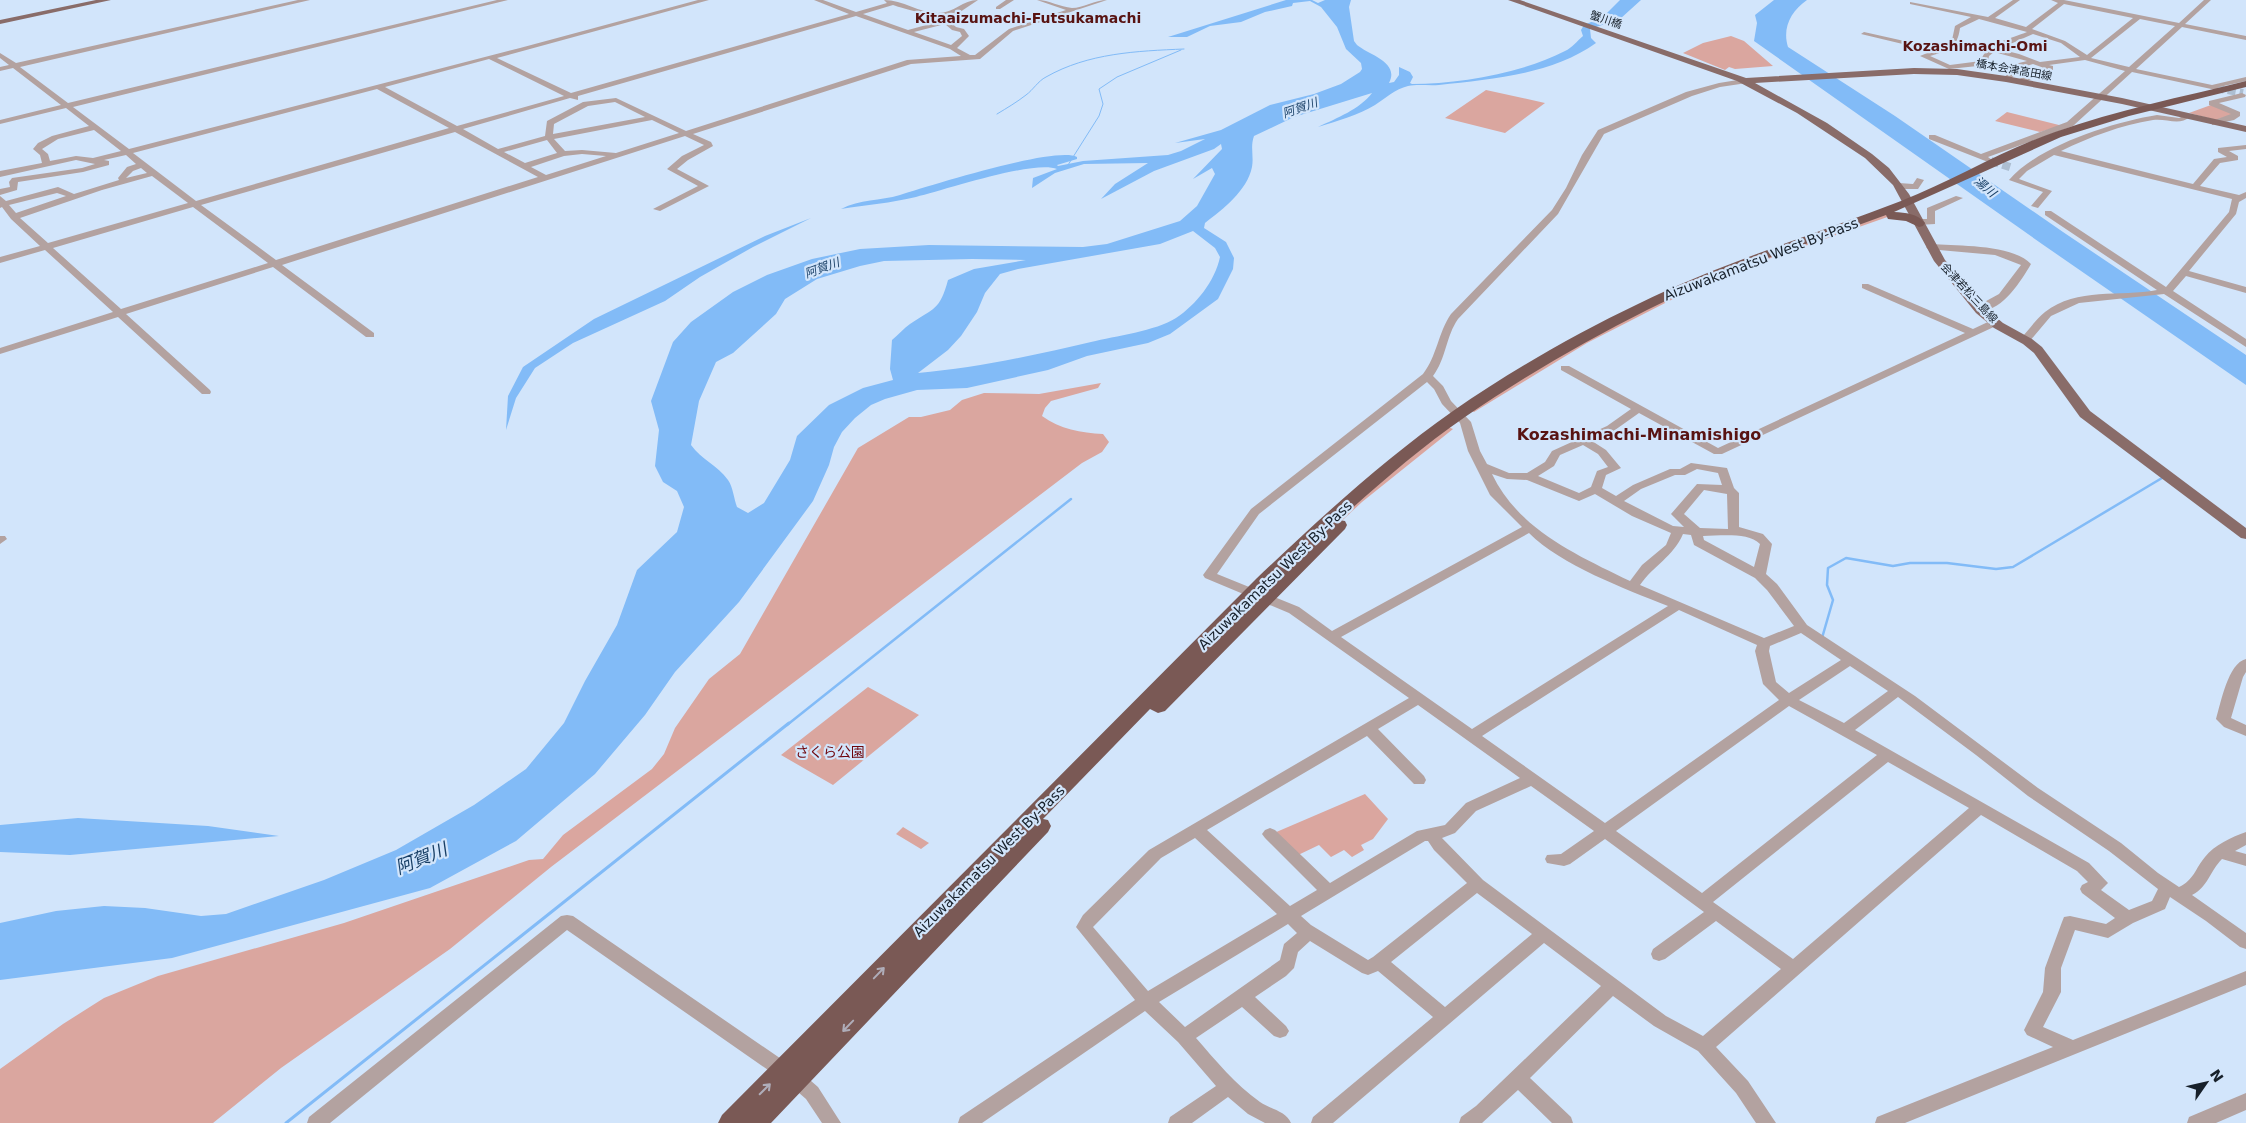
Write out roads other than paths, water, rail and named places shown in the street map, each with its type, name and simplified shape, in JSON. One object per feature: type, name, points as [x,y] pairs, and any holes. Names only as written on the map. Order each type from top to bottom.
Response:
[{"type":"highway","name":"Aizuwakamatsu West By-Pass","points":[[731,1123],[790,1075],[984,883],[1258,595],[1351,512],[1462,419],[1561,350],[1652,302],[1739,265],[1950,192],[1993,166],[2058,135],[2222,89],[2245,92]]},
{"type":"highway","name":"Aizuwakamatsu West By-Pass","points":[[1462,419],[1560,359],[1650,310],[1736,272],[1892,216],[1925,195],[1950,192]]},
{"type":"highway","name":"Aizuwakamatsu West By-Pass","points":[[754,1123],[790,1075]]},
{"type":"main road","points":[[0,22],[107,0]]},
{"type":"main road","name":"蟹川橋","points":[[1512,0],[1665,52]]},
{"type":"main road","name":"会津若松三島線","points":[[1665,52],[1744,81],[1769,94],[1852,145],[1886,170],[1909,205],[1931,247],[1947,270],[1994,323],[2025,340],[2044,357],[2072,400],[2085,414],[2246,535]]},
{"type":"main road","name":"橋本会津高田線","points":[[1744,81],[1914,70],[1951,70],[2100,97],[2246,129]]},
{"type":"street","points":[[0,69],[308,0]]},
{"type":"street","points":[[0,122],[505,0]]},
{"type":"street","points":[[96,160],[522,50],[706,0]]},
{"type":"street","points":[[817,0],[952,48],[970,58]]},
{"type":"street","points":[[885,0],[928,14],[939,15],[956,12],[975,0]]},
{"type":"street","points":[[998,8],[1011,0]]},
{"type":"street","points":[[1040,0],[1073,10]]},
{"type":"street","points":[[0,351],[915,61],[970,58],[981,55],[1011,30],[1104,0]]},
{"type":"street","points":[[1989,19],[2018,0]]},
{"type":"street","points":[[2054,0],[2246,38]]},
{"type":"street","points":[[1980,157],[2069,124],[2208,0]]},
{"type":"street","points":[[1977,17],[1957,27],[1954,41],[1942,51],[1924,56],[1951,70],[1984,63],[1986,56],[1992,50],[2029,31],[2063,2]]},
{"type":"street","points":[[0,260],[894,3]]},
{"type":"street","points":[[1912,3],[1989,19],[2029,31],[2062,42],[2087,58],[2131,69],[2222,89],[2246,79]]},
{"type":"street","points":[[939,15],[954,29],[962,30],[966,36],[952,48]]},
{"type":"street","points":[[2006,79],[2015,72],[2023,70],[2018,66],[2087,58],[2138,17]]},
{"type":"street","points":[[908,32],[945,22]]},
{"type":"street","points":[[1864,34],[1942,51]]},
{"type":"street","points":[[2003,45],[2021,50],[2017,55]]},
{"type":"street","points":[[1992,50],[2017,55],[2050,69],[2020,82]]},
{"type":"street","points":[[0,55],[128,152],[142,165],[370,335]]},
{"type":"street","points":[[490,57],[586,104]]},
{"type":"street","points":[[1744,81],[1712,87],[1689,94],[1600,132],[1555,212],[1460,309],[1452,320],[1446,331],[1436,365],[1428,376],[1255,512],[1236,540],[1208,575],[1294,610],[1606,831],[1794,969]]},
{"type":"street","points":[[378,86],[545,178]]},
{"type":"street","points":[[2215,123],[2231,118],[2236,114],[2212,103],[2245,92]]},
{"type":"street","points":[[563,154],[553,146],[549,137],[550,123],[586,104],[616,100],[709,146],[685,158],[671,170],[705,186],[657,209]]},
{"type":"street","points":[[2035,206],[2048,191],[2013,180],[2023,171],[2053,152],[2080,139],[2125,125],[2156,117],[2180,120],[2186,117]]},
{"type":"street","points":[[498,152],[549,137],[652,118]]},
{"type":"street","points":[[47,164],[44,154],[37,149],[39,145],[53,138],[95,127]]},
{"type":"street","points":[[1932,137],[1980,157],[1993,166]]},
{"type":"street","points":[[2195,187],[2217,161],[2235,158],[2221,150],[2246,147]]},
{"type":"street","points":[[525,166],[563,154],[598,152],[616,156]]},
{"type":"street","points":[[2053,152],[2242,197]]},
{"type":"street","points":[[0,174],[76,158],[96,160],[106,164],[82,170],[15,180]]},
{"type":"street","points":[[124,182],[122,178],[130,169],[142,165]]},
{"type":"street","points":[[2013,168],[2023,171]]},
{"type":"street","points":[[0,192],[13,189],[13,182],[15,180],[11,171]]},
{"type":"street","points":[[14,217],[99,188],[155,173]]},
{"type":"street","points":[[1920,180],[1915,187],[1909,205],[1932,222],[1930,210],[1950,192]]},
{"type":"street","points":[[1,203],[58,190],[74,197]]},
{"type":"street","points":[[2025,340],[2047,315],[2073,302],[2101,296],[2164,291],[2173,287],[2182,272],[2236,213],[2235,201],[2242,197]]},
{"type":"street","points":[[1,203],[206,392]]},
{"type":"street","points":[[2048,213],[2246,344]]},
{"type":"street","points":[[1931,247],[2012,256],[2026,264],[2020,271],[2011,290],[2002,298],[1980,308]]},
{"type":"street","points":[[2182,272],[2246,290]]},
{"type":"street","points":[[1866,286],[1973,333]]},
{"type":"street","points":[[1565,368],[1718,452],[1994,323]]},
{"type":"street","points":[[1428,376],[1462,419],[1474,451],[1496,495],[1545,542],[1563,554],[1632,587],[1678,604],[1740,634],[1764,643],[1802,628]]},
{"type":"street","points":[[1529,478],[1550,464],[1556,452],[1611,428],[1638,409]]},
{"type":"street","points":[[1482,466],[1507,476],[1529,478],[1579,497],[1596,489],[1601,473],[1615,468],[1602,452],[1583,440]]},
{"type":"street","points":[[1616,501],[1650,480],[1674,471],[1681,473],[1695,465],[1724,470],[1729,489],[1733,493],[1733,528],[1737,532]]},
{"type":"street","points":[[1729,489],[1702,485],[1677,514],[1697,532],[1698,542],[1759,575],[1772,587],[1802,628],[1897,691],[1981,751],[2033,792],[2115,847],[2173,892],[2212,916],[2246,942]]},
{"type":"street","points":[[1596,489],[1636,513],[1678,531],[1737,532],[1758,536],[1766,544],[1759,575]]},
{"type":"street","points":[[1332,636],[1529,528]]},
{"type":"street","points":[[1632,587],[1646,568],[1671,547],[1678,531]]},
{"type":"street","points":[[1472,736],[1678,604]]},
{"type":"street","points":[[1764,643],[1762,651],[1770,684],[1788,700],[2083,867],[2100,883],[2088,889],[2127,918]]},
{"type":"street","points":[[1553,859],[1564,860],[1788,700],[1850,660]]},
{"type":"street","points":[[2246,663],[2236,676],[2223,719],[2229,724],[2246,731]]},
{"type":"street","points":[[1844,730],[1897,691]]},
{"type":"street","points":[[1282,1123],[1254,1108],[1228,1086],[1184,1037],[1146,1000],[1084,928],[1155,854],[1418,699]]},
{"type":"street","points":[[1368,728],[1387,745],[1418,780]]},
{"type":"street","points":[[1702,902],[1887,755]]},
{"type":"street","points":[[967,1123],[1146,1000],[1422,835],[1432,835],[1450,828],[1471,807],[1532,779]]},
{"type":"street","points":[[1704,1046],[1979,808]]},
{"type":"street","points":[[1197,830],[1305,930],[1368,968],[1379,962],[1478,884]]},
{"type":"street","points":[[1270,834],[1328,891]]},
{"type":"street","points":[[1432,835],[1439,846],[1478,884],[1542,934],[1660,1021],[1704,1046],[1742,1087],[1767,1123]]},
{"type":"street","points":[[2071,1047],[2033,1030],[2052,992],[2054,968],[2070,922],[2108,931],[2127,918],[2159,904],[2161,896],[2188,890],[2202,880],[2206,866],[2219,852],[2246,838]]},
{"type":"street","points":[[2219,852],[2246,860]]},
{"type":"street","points":[[1659,954],[1716,912]]},
{"type":"street","points":[[316,1123],[567,921],[790,1075],[812,1093],[832,1123]]},
{"type":"street","points":[[1184,1037],[1288,964],[1290,949],[1305,934],[1305,930]]},
{"type":"street","points":[[1320,1123],[1542,934]]},
{"type":"street","points":[[1379,962],[1446,1017]]},
{"type":"street","points":[[1884,1123],[2246,978]]},
{"type":"street","points":[[1468,1123],[1518,1078],[1612,986]]},
{"type":"street","points":[[1243,997],[1280,1031]]},
{"type":"street","points":[[1518,1078],[1564,1123]]},
{"type":"street","points":[[1177,1123],[1228,1086]]},
{"type":"street","points":[[2196,1123],[2246,1101]]},
{"type":"water","name":"阿賀川","points":[[1286,0],[1312,0],[1318,3],[1325,0],[1351,0],[1349,7],[1354,41],[1362,49],[1387,64],[1391,76],[1389,83],[1394,82],[1399,75],[1399,67],[1410,72],[1413,77],[1410,83],[1412,84],[1450,82],[1490,76],[1548,59],[1568,50],[1583,36],[1581,30],[1584,25],[1603,17],[1620,0],[1641,0],[1620,19],[1590,29],[1591,38],[1596,43],[1560,62],[1540,69],[1500,78],[1403,87],[1362,112],[1318,127],[1355,108],[1372,93],[1294,117],[1254,136],[1252,167],[1245,184],[1233,199],[1205,223],[1204,228],[1226,242],[1234,258],[1233,269],[1218,299],[1170,334],[1148,343],[1087,356],[1048,370],[967,388],[917,390],[871,405],[842,432],[834,447],[829,465],[813,501],[739,602],[675,672],[645,715],[595,774],[516,841],[430,888],[172,958],[0,980],[0,923],[56,911],[104,906],[145,908],[201,916],[226,914],[324,880],[396,850],[474,805],[526,769],[564,723],[585,681],[617,625],[637,570],[677,532],[684,507],[677,491],[663,482],[655,466],[659,430],[651,401],[673,342],[691,322],[733,292],[767,275],[812,259],[860,249],[929,245],[1083,247],[1107,244],[1180,221],[1197,206],[1215,174],[1212,168],[1193,179],[1222,149],[1221,144],[1214,149],[1154,171],[1101,199],[1115,184],[1148,163],[1084,164],[1055,173],[1032,188],[1033,178],[1057,169],[1045,167],[1029,169],[988,177],[907,199],[841,209],[855,203],[893,197],[991,168],[1044,157],[1064,155],[1077,157],[1077,159],[1058,166],[1083,161],[1168,155],[1205,139],[1175,143],[1221,130],[1270,105],[1314,94],[1341,84],[1362,69],[1361,63],[1346,49],[1337,27],[1321,7],[1310,1],[1293,3],[1292,6],[1265,12],[1241,22],[1210,26],[1187,37],[1168,37]],"holes":[[[1193,231],[1215,248],[1220,257],[1214,275],[1204,292],[1183,313],[1168,323],[1135,333],[1027,356],[961,368],[918,373],[948,350],[961,336],[977,312],[985,293],[1000,274],[1018,269],[1160,244]],[[1026,260],[974,269],[948,280],[939,303],[892,340],[890,369],[893,380],[863,388],[829,405],[797,436],[790,460],[764,503],[748,513],[737,507],[728,480],[691,445],[699,401],[716,362],[733,353],[776,314],[785,299],[817,279],[884,261]]]},
{"type":"water","name":"湯川","points":[[1774,0],[1807,0],[1796,9],[1789,20],[1786,33],[1788,47],[1895,116],[2246,355],[2246,385],[1754,41],[1757,23],[1755,15]]},
{"type":"water","points":[[811,218],[753,247],[700,277],[665,301],[573,343],[535,368],[516,398],[506,430],[508,396],[523,367],[594,319],[765,236]]},
{"type":"water","points":[[78,818],[208,826],[279,836],[70,855],[0,852],[0,825]]},
{"type":"waterway","points":[[997,114],[1016,103],[1043,79],[1079,63],[1131,52],[1184,49]]},
{"type":"waterway","points":[[1068,165],[1099,116],[1103,104],[1099,89],[1117,77],[1181,50]]},
{"type":"waterway","points":[[1822,638],[1833,600],[1827,585],[1828,568],[1846,558],[1893,566],[1910,563],[1947,563],[1996,569],[2013,567],[2162,478]]},
{"type":"waterway","points":[[787,725],[1071,499]]},
{"type":"waterway","points":[[286,1123],[789,723]]},
{"type":"tunnel","points":[[2216,88],[2243,93]]},
{"type":"tunnel","points":[[1991,161],[2013,168]]},
{"type":"district","name":"Kitaaizumachi-Futsukamachi","points":[[1028,18]]},
{"type":"district","name":"Kozashimachi-Omi","points":[[1975,46]]},
{"type":"district","name":"Kozashimachi-Minamishigo","points":[[1639,434]]},
{"type":"park label","name":"さくら公園","points":[[830,752]]}]
